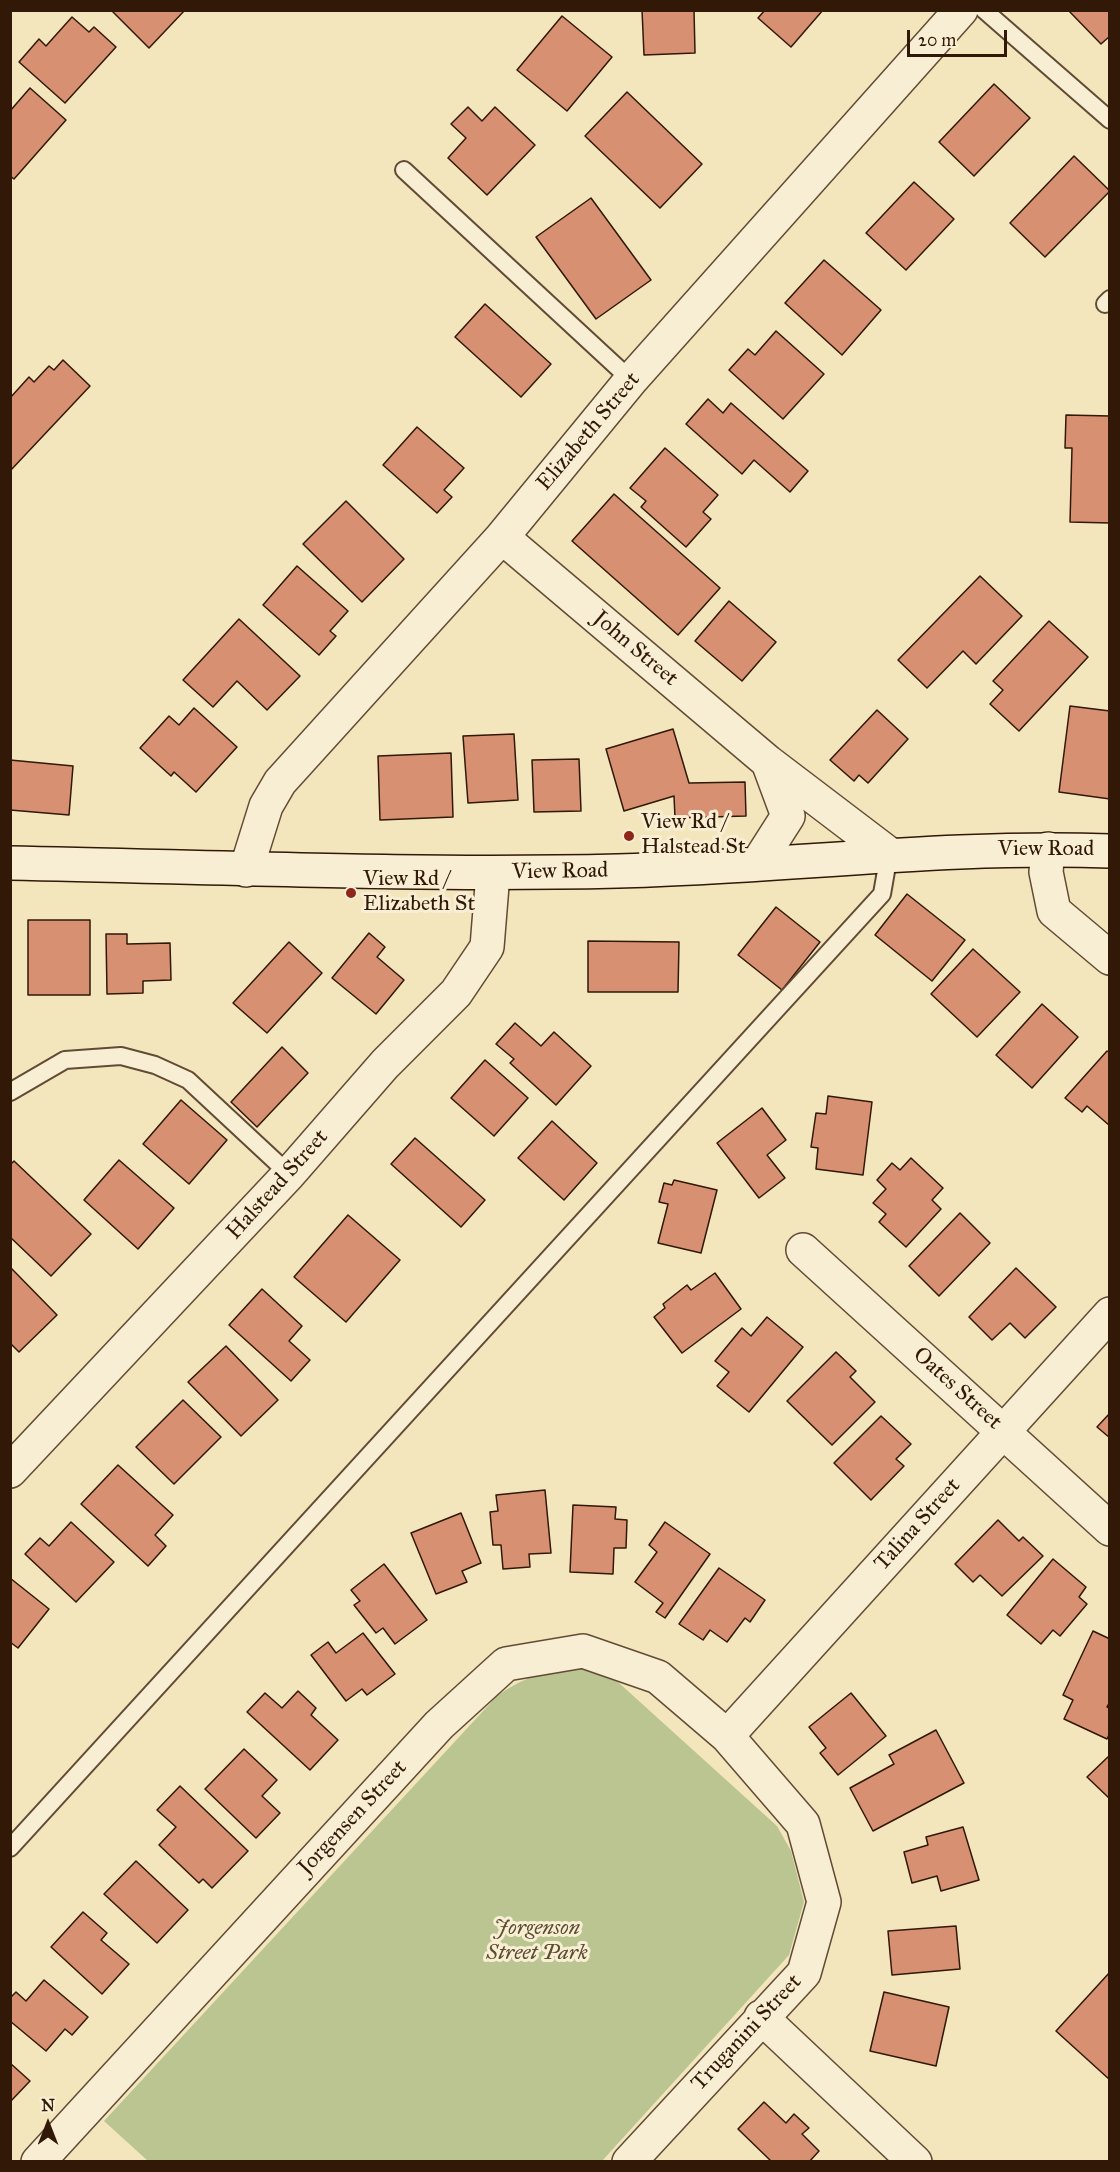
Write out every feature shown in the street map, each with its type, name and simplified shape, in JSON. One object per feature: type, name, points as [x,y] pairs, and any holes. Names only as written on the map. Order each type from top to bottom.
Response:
[{"type":"street","name":"Elizabeth Street","points":[[246,870],[266,806],[280,782],[501,537],[631,380],[960,10]]},
{"type":"street","name":"John Street","points":[[501,537],[768,762],[889,854]]},
{"type":"street","name":"John Street","points":[[758,863],[788,816],[768,762]]},
{"type":"street","name":"View Road","points":[[10,863],[246,870],[493,873],[622,871],[889,854],[1048,849],[1110,851]]},
{"type":"street","points":[[1048,849],[1046,872],[1054,911],[1110,958]]},
{"type":"street","name":"Halstead Street","points":[[10,1471],[289,1174],[385,1064],[456,993],[487,947],[493,873]]},
{"type":"street","name":"Oates Street","points":[[803,1250],[1110,1529]]},
{"type":"street","name":"Talina Street","points":[[727,1736],[1110,1314]]},
{"type":"street","name":"Jorgensen Street","points":[[38,2162],[439,1725],[506,1664],[583,1651],[658,1677],[727,1736]]},
{"type":"street","name":"Truganini Street","points":[[629,2162],[804,1973],[824,1902],[803,1824],[727,1736]]},
{"type":"street","points":[[761,2017],[915,2162]]},
{"type":"lane","points":[[984,10],[1110,120]]},
{"type":"lane","points":[[404,170],[631,380]]},
{"type":"lane","points":[[10,1848],[882,894],[889,854]]},
{"type":"lane","points":[[10,1092],[64,1060],[121,1056],[155,1065],[188,1080],[289,1174]]},
{"type":"green space","name":"Jorgenson Street Park","points":[[583,1669],[601,1672],[619,1683],[777,1826],[791,1851],[804,1902],[789,1955],[602,2161],[148,2161],[104,2121],[497,1696],[528,1678],[558,1671]]},
{"type":"building","points":[[111,10],[185,10],[149,48]]},
{"type":"building","points":[[642,10],[694,10],[695,53],[644,55]]},
{"type":"building","points":[[765,10],[823,10],[791,47],[758,18]]},
{"type":"building","points":[[1068,10],[1110,10],[1110,36],[1101,44]]},
{"type":"building","points":[[562,16],[612,57],[567,111],[517,70]]},
{"type":"building","points":[[72,17],[89,32],[94,27],[116,47],[65,103],[19,62],[39,39],[46,46]]},
{"type":"building","points":[[994,84],[1030,118],[974,176],[939,142]]},
{"type":"building","points":[[30,88],[66,120],[14,179],[10,176],[10,111]]},
{"type":"building","points":[[627,92],[702,164],[660,208],[585,136]]},
{"type":"building","points":[[468,107],[482,121],[495,107],[535,145],[487,195],[448,158],[466,138],[451,124]]},
{"type":"building","points":[[1074,156],[1110,191],[1045,257],[1010,223]]},
{"type":"building","points":[[914,182],[954,219],[906,270],[866,233]]},
{"type":"building","points":[[591,198],[651,280],[596,319],[536,237]]},
{"type":"building","points":[[824,260],[881,310],[842,355],[785,303]]},
{"type":"building","points":[[485,304],[551,364],[521,397],[455,337]]},
{"type":"building","points":[[776,331],[824,374],[783,419],[729,370],[748,349],[755,355]]},
{"type":"building","points":[[63,360],[90,386],[10,471],[10,398],[29,377],[34,382],[49,366],[54,370]]},
{"type":"building","points":[[708,399],[723,413],[731,403],[808,471],[790,492],[754,460],[742,474],[686,424]]},
{"type":"building","points":[[1066,415],[1110,416],[1110,523],[1070,522],[1072,448],[1065,448]]},
{"type":"building","points":[[417,427],[464,468],[444,490],[452,497],[437,513],[383,465]]},
{"type":"building","points":[[665,448],[718,495],[703,512],[711,519],[686,547],[641,507],[646,501],[630,488]]},
{"type":"building","points":[[614,494],[720,588],[678,635],[572,541]]},
{"type":"building","points":[[346,501],[404,559],[362,602],[303,544]]},
{"type":"building","points":[[297,566],[348,611],[330,631],[336,636],[319,655],[263,605]]},
{"type":"building","points":[[980,576],[1022,616],[976,664],[963,651],[927,688],[898,660]]},
{"type":"building","points":[[729,601],[776,642],[742,681],[695,641]]},
{"type":"building","points":[[239,619],[300,676],[267,710],[237,681],[213,707],[183,680]]},
{"type":"building","points":[[1049,621],[1088,657],[1019,731],[990,704],[1003,690],[993,681]]},
{"type":"building","points":[[1070,706],[1110,711],[1110,799],[1059,792]]},
{"type":"building","points":[[194,708],[237,747],[196,792],[174,772],[171,776],[140,748],[169,716],[179,725]]},
{"type":"building","points":[[877,710],[908,739],[868,783],[859,775],[854,781],[830,760]]},
{"type":"building","points":[[673,729],[689,783],[745,782],[746,816],[675,818],[674,796],[624,811],[606,749]]},
{"type":"building","points":[[514,734],[518,800],[468,803],[463,736]]},
{"type":"building","points":[[451,753],[453,817],[380,820],[378,756]]},
{"type":"building","points":[[579,759],[581,811],[534,812],[532,760]]},
{"type":"building","points":[[10,760],[73,766],[69,815],[10,810]]},
{"type":"building","points":[[907,894],[965,940],[932,981],[875,935]]},
{"type":"building","points":[[776,907],[820,942],[782,990],[738,955]]},
{"type":"building","points":[[28,920],[90,920],[90,995],[28,995]]},
{"type":"building","points":[[369,933],[385,947],[377,957],[404,980],[376,1014],[332,978]]},
{"type":"building","points":[[106,934],[127,934],[127,944],[170,943],[171,980],[143,981],[143,993],[107,994]]},
{"type":"building","points":[[588,941],[679,942],[678,992],[588,992]]},
{"type":"building","points":[[289,942],[322,973],[267,1033],[233,1003]]},
{"type":"building","points":[[973,949],[1020,992],[977,1037],[931,994]]},
{"type":"building","points":[[1042,1004],[1078,1037],[1032,1088],[996,1055]]},
{"type":"building","points":[[515,1023],[541,1046],[554,1032],[591,1066],[556,1105],[510,1063],[514,1059],[496,1044]]},
{"type":"building","points":[[282,1047],[308,1073],[257,1127],[231,1102]]},
{"type":"building","points":[[1107,1051],[1110,1053],[1110,1126],[1087,1106],[1082,1112],[1065,1098]]},
{"type":"building","points":[[485,1060],[528,1098],[494,1136],[451,1098]]},
{"type":"building","points":[[828,1096],[872,1102],[863,1175],[816,1169],[818,1148],[811,1147],[816,1113],[826,1114]]},
{"type":"building","points":[[181,1100],[227,1140],[189,1184],[143,1144]]},
{"type":"building","points":[[762,1108],[786,1140],[767,1155],[785,1178],[759,1198],[717,1143]]},
{"type":"building","points":[[552,1121],[597,1163],[564,1200],[518,1158]]},
{"type":"building","points":[[415,1138],[485,1200],[461,1227],[391,1164]]},
{"type":"building","points":[[911,1158],[943,1188],[932,1200],[941,1209],[906,1247],[879,1222],[886,1214],[873,1203],[886,1189],[877,1180],[892,1163],[900,1170]]},
{"type":"building","points":[[119,1160],[174,1208],[138,1249],[84,1200]]},
{"type":"building","points":[[14,1161],[91,1234],[51,1276],[10,1237],[10,1165]]},
{"type":"building","points":[[674,1180],[717,1190],[701,1253],[658,1243],[668,1204],[659,1202],[664,1183],[672,1185]]},
{"type":"building","points":[[960,1213],[990,1243],[939,1296],[909,1266]]},
{"type":"building","points":[[348,1215],[400,1260],[346,1322],[294,1277]]},
{"type":"building","points":[[11,1268],[57,1315],[19,1352],[10,1343]]},
{"type":"building","points":[[1016,1268],[1056,1307],[1025,1338],[1010,1323],[992,1340],[969,1317]]},
{"type":"building","points":[[715,1273],[741,1309],[682,1353],[654,1317],[665,1308],[663,1304],[687,1285],[691,1290]]},
{"type":"building","points":[[262,1289],[302,1326],[289,1341],[310,1360],[291,1381],[229,1325]]},
{"type":"building","points":[[767,1317],[803,1347],[749,1412],[717,1386],[729,1372],[715,1361],[742,1328],[751,1336]]},
{"type":"building","points":[[226,1346],[278,1400],[241,1436],[188,1382]]},
{"type":"building","points":[[836,1352],[856,1371],[850,1377],[875,1402],[832,1445],[787,1401]]},
{"type":"building","points":[[183,1400],[221,1437],[174,1484],[136,1447]]},
{"type":"building","points":[[1110,1413],[1110,1438],[1097,1427]]},
{"type":"building","points":[[881,1416],[911,1444],[896,1459],[904,1466],[871,1500],[834,1463]]},
{"type":"building","points":[[118,1465],[173,1515],[155,1535],[166,1546],[148,1566],[81,1504]]},
{"type":"building","points":[[545,1490],[551,1553],[529,1554],[530,1567],[503,1569],[501,1545],[493,1545],[490,1512],[498,1511],[496,1495]]},
{"type":"building","points":[[573,1505],[616,1507],[615,1519],[627,1520],[626,1548],[614,1548],[613,1574],[570,1572]]},
{"type":"building","points":[[461,1513],[481,1563],[462,1571],[467,1582],[436,1594],[411,1533]]},
{"type":"building","points":[[998,1520],[1019,1541],[1023,1537],[1043,1556],[1002,1596],[980,1575],[973,1582],[955,1564]]},
{"type":"building","points":[[71,1522],[114,1562],[76,1602],[25,1554],[40,1538],[49,1546]]},
{"type":"building","points":[[665,1522],[710,1554],[665,1618],[656,1612],[663,1603],[635,1582],[657,1552],[649,1545]]},
{"type":"building","points":[[1053,1559],[1086,1587],[1079,1597],[1087,1604],[1060,1636],[1053,1630],[1041,1644],[1007,1615]]},
{"type":"building","points":[[384,1564],[427,1620],[395,1644],[383,1628],[376,1633],[354,1605],[360,1601],[351,1590]]},
{"type":"building","points":[[719,1568],[765,1600],[750,1622],[745,1618],[727,1642],[710,1630],[703,1640],[679,1624]]},
{"type":"building","points":[[10,1578],[49,1609],[18,1648],[10,1642]]},
{"type":"building","points":[[1093,1631],[1110,1639],[1110,1702],[1107,1707],[1110,1709],[1110,1733],[1107,1739],[1064,1719],[1073,1700],[1063,1695]]},
{"type":"building","points":[[363,1633],[395,1674],[367,1695],[362,1689],[346,1701],[311,1655],[328,1642],[336,1653]]},
{"type":"building","points":[[298,1691],[316,1708],[311,1715],[338,1740],[310,1770],[247,1712],[265,1693],[282,1708]]},
{"type":"building","points":[[851,1693],[886,1736],[838,1775],[820,1753],[826,1748],[809,1727]]},
{"type":"building","points":[[936,1730],[964,1783],[873,1831],[850,1788],[894,1764],[889,1755]]},
{"type":"building","points":[[244,1749],[277,1780],[262,1796],[280,1813],[256,1838],[205,1789]]},
{"type":"building","points":[[1110,1755],[1110,1799],[1087,1777]]},
{"type":"building","points":[[180,1786],[248,1851],[212,1888],[203,1879],[199,1883],[159,1845],[176,1827],[157,1810]]},
{"type":"building","points":[[963,1827],[979,1880],[941,1891],[937,1876],[912,1883],[904,1852],[928,1845],[926,1837]]},
{"type":"building","points":[[136,1861],[188,1910],[157,1943],[104,1894]]},
{"type":"building","points":[[83,1912],[107,1933],[101,1940],[129,1964],[102,1994],[51,1947]]},
{"type":"building","points":[[956,1926],[960,1969],[892,1975],[888,1931]]},
{"type":"building","points":[[1110,1972],[1110,2080],[1056,2031]]},
{"type":"building","points":[[44,1980],[88,2017],[72,2035],[65,2029],[46,2051],[10,2021],[10,1998],[16,1992],[26,2001]]},
{"type":"building","points":[[884,1992],[949,2007],[936,2066],[870,2051]]},
{"type":"building","points":[[10,2063],[30,2081],[10,2102]]},
{"type":"building","points":[[764,2102],[786,2123],[794,2114],[809,2128],[802,2134],[819,2151],[809,2162],[772,2162],[738,2129]]},
{"type":"place","name":"View Rd / Halstead St","points":[[629,836]]},
{"type":"place","name":"View Rd / Elizabeth St","points":[[351,893]]}]
